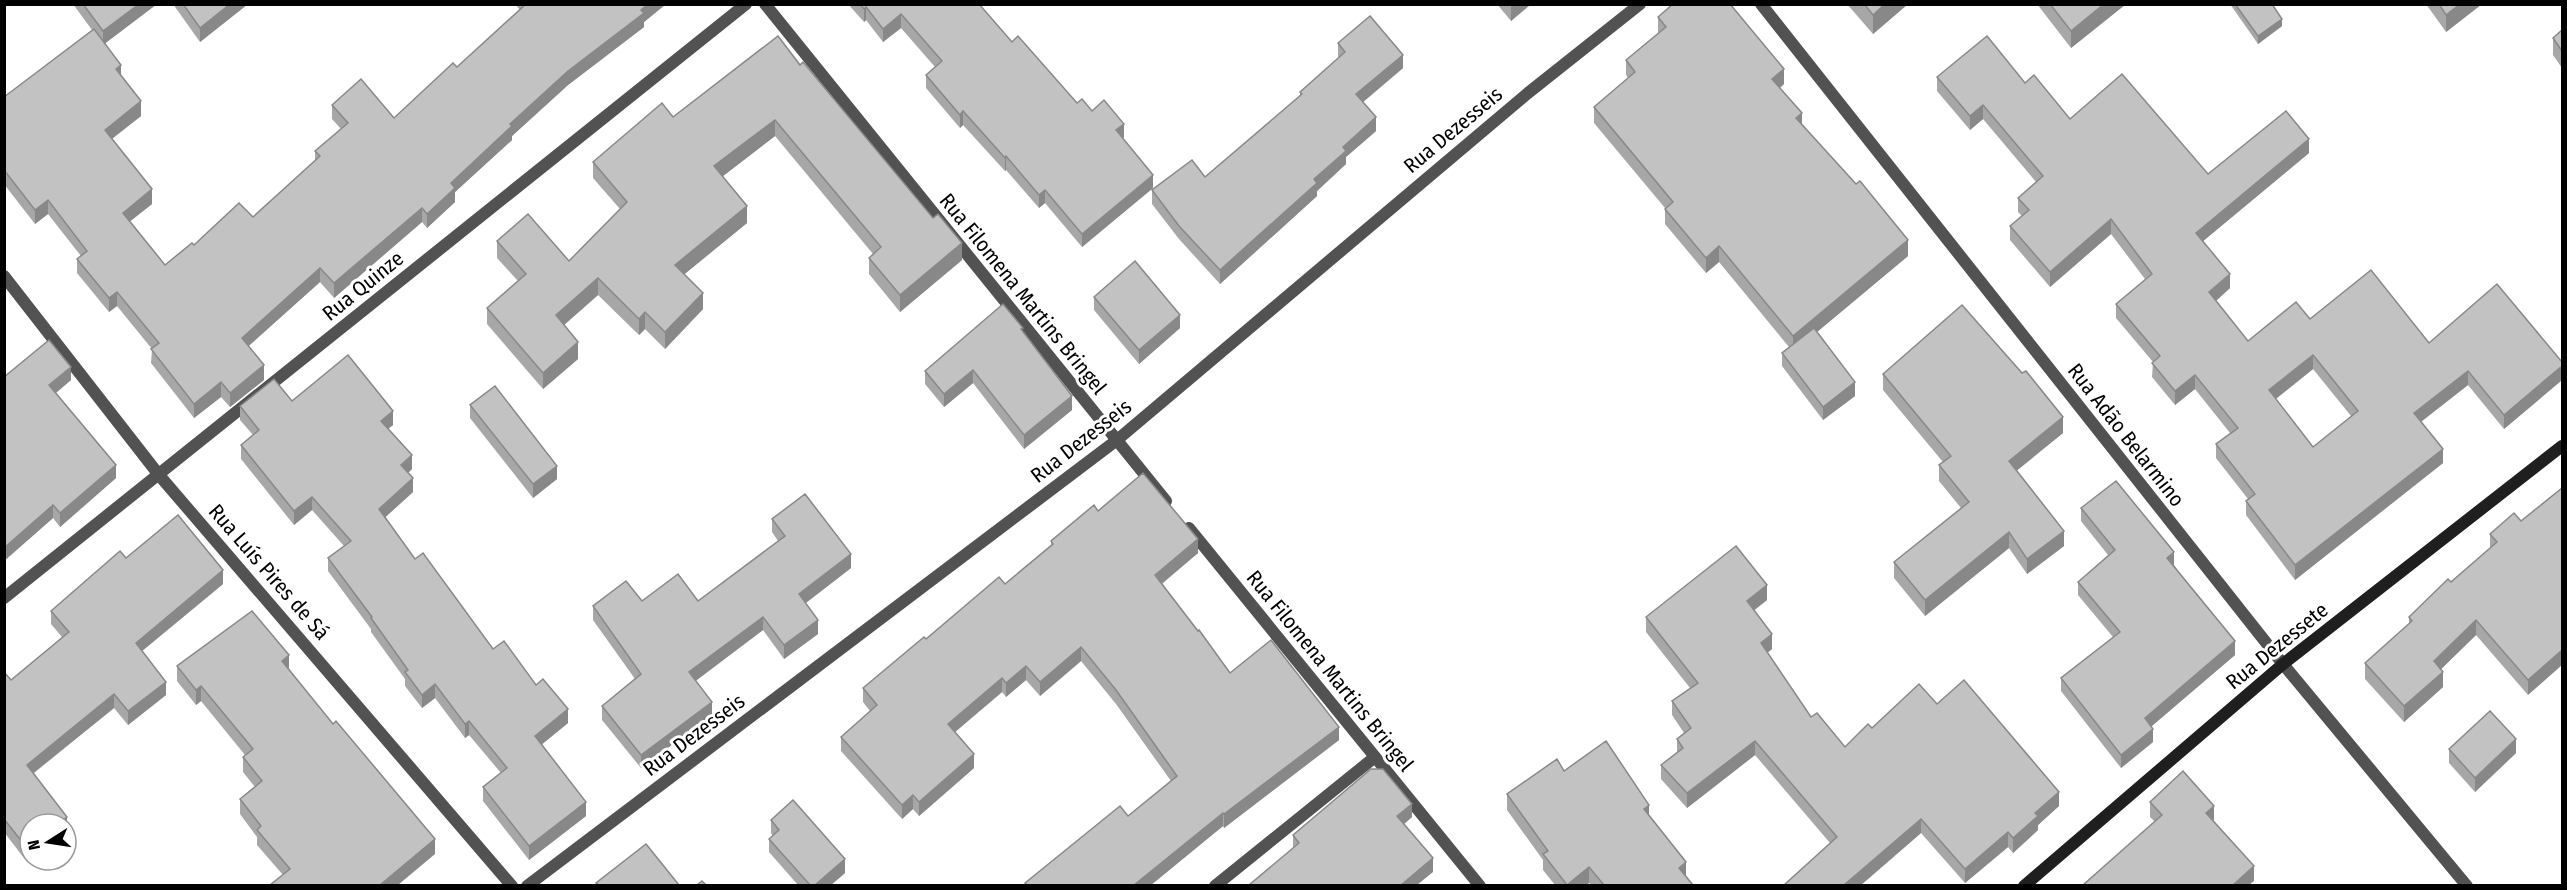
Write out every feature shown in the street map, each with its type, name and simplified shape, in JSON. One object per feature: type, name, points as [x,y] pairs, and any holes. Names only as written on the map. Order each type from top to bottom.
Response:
[{"type":"street","name":"Rua Quinze","points":[[4,598],[746,4]]},
{"type":"street","name":"Rua Filomena Martins Bringel","points":[[765,4],[1179,517],[1480,885]]},
{"type":"street","name":"Rua Dezesseis","points":[[527,885],[1117,440],[1528,93],[1640,4]]},
{"type":"street","name":"Rua Adão Belarmino","points":[[1761,4],[2283,664],[2467,885]]},
{"type":"street","name":"Rua Luís Pires de Sá","points":[[4,276],[159,475],[512,885]]},
{"type":"street","name":"Rua Dezessete","points":[[2024,885],[2283,664],[2562,446]]},
{"type":"street","points":[[1215,885],[1375,757]]},
{"type":"building","points":[[83,4],[139,4],[103,31]]},
{"type":"building","points":[[183,4],[230,4],[200,28]]},
{"type":"building","points":[[526,4],[648,4],[641,10],[644,13],[568,71],[510,124],[512,126],[451,183],[455,188],[427,214],[422,208],[334,283],[320,268],[242,338],[264,365],[230,393],[221,382],[194,404],[151,349],[159,343],[117,292],[109,298],[77,259],[87,251],[48,200],[35,210],[4,170],[4,97],[94,29],[121,65],[116,69],[141,101],[105,130],[152,189],[123,213],[165,265],[192,243],[194,245],[239,203],[253,217],[320,156],[315,151],[348,123],[332,105],[361,79],[394,118],[453,63],[457,67]]},
{"type":"building","points":[[860,4],[979,4],[1012,42],[1018,36],[1077,103],[1082,99],[1092,111],[1104,100],[1124,124],[1116,130],[1153,175],[1082,234],[1045,190],[1039,195],[1006,156],[1005,158],[963,111],[960,115],[926,75],[942,61],[901,14],[883,29],[866,7],[864,9]]},
{"type":"building","points":[[1673,4],[1730,4],[1784,69],[1772,79],[1802,113],[1796,118],[1856,184],[1860,181],[1908,240],[1793,336],[1719,246],[1706,258],[1665,209],[1673,202],[1594,107],[1635,72],[1626,60],[1666,27],[1658,17]]},
{"type":"building","points":[[1864,4],[1885,4],[1873,15]]},
{"type":"building","points":[[2050,4],[2104,4],[2071,31]]},
{"type":"building","points":[[2235,4],[2272,4],[2282,19],[2258,36]]},
{"type":"building","points":[[2439,4],[2460,4],[2446,15]]},
{"type":"building","points":[[1370,16],[1403,55],[1356,94],[1376,117],[1343,147],[1346,151],[1314,179],[1317,183],[1220,270],[1179,226],[1152,190],[1192,160],[1205,177],[1302,94],[1300,92],[1345,52],[1338,43]]},
{"type":"building","points":[[2562,30],[2562,51],[2553,38]]},
{"type":"building","points":[[778,36],[800,65],[803,62],[933,218],[938,214],[962,243],[900,295],[869,258],[881,247],[775,120],[714,166],[747,206],[675,265],[703,293],[665,332],[645,312],[639,319],[598,278],[556,315],[578,342],[543,373],[487,308],[526,274],[497,241],[528,214],[569,261],[627,202],[593,162],[662,103],[673,117]]},
{"type":"building","points":[[1987,36],[2025,83],[2034,75],[2070,119],[2122,74],[2208,174],[2286,111],[2309,139],[2196,233],[2230,274],[2209,292],[2248,341],[2296,302],[2310,319],[2371,270],[2429,343],[2497,284],[2562,362],[2562,366],[2504,415],[2468,371],[2414,413],[2443,449],[2295,565],[2246,501],[2255,494],[2216,444],[2238,428],[2195,375],[2175,391],[2152,363],[2160,356],[2116,304],[2152,274],[2111,219],[2050,272],[2010,226],[2029,210],[2018,198],[2043,176],[1983,105],[1970,116],[1937,77]],"holes":[[[2313,355],[2358,411],[2313,447],[2269,390]]]},
{"type":"building","points":[[1135,261],[1180,315],[1139,350],[1094,297]]},
{"type":"building","points":[[1003,304],[1072,396],[1024,435],[973,370],[944,394],[925,371]]},
{"type":"building","points":[[1962,305],[2022,373],[2026,371],[2063,417],[2009,461],[2064,531],[2027,559],[2009,532],[1925,600],[1894,562],[1969,502],[1939,465],[1951,456],[1883,374]]},
{"type":"building","points":[[1814,328],[1855,382],[1823,407],[1782,353]]},
{"type":"building","points":[[49,340],[71,367],[49,385],[116,465],[60,513],[53,505],[4,548],[4,377]]},
{"type":"building","points":[[348,355],[393,411],[381,421],[412,455],[401,465],[413,478],[379,509],[415,559],[423,553],[493,649],[504,641],[536,685],[543,679],[568,709],[535,736],[586,802],[529,846],[483,787],[507,768],[469,721],[465,724],[435,684],[422,695],[405,672],[408,670],[372,617],[328,558],[351,541],[312,497],[294,511],[241,445],[259,430],[240,406],[274,379],[292,401]]},
{"type":"building","points":[[495,386],[557,466],[533,484],[470,405]]},
{"type":"building","points":[[1143,473],[1198,539],[1155,575],[1230,673],[1271,640],[1339,727],[1223,813],[1134,885],[1027,885],[1025,883],[1120,806],[1128,816],[1177,776],[1116,690],[1081,647],[1040,682],[1026,666],[1006,683],[1002,678],[948,724],[974,754],[919,802],[913,795],[902,805],[841,737],[877,705],[863,688],[924,637],[926,639],[999,577],[1005,584],[1053,544],[1051,541],[1094,505],[1098,511]]},
{"type":"building","points":[[2116,481],[2174,552],[2167,558],[2235,641],[2145,718],[2153,729],[2121,755],[2061,678],[2120,632],[2078,582],[2115,550],[2081,508]]},
{"type":"building","points":[[2562,488],[2562,650],[2528,680],[2476,620],[2434,661],[2443,672],[2404,706],[2365,663],[2412,621],[2409,617],[2448,579],[2451,582],[2497,542],[2490,534],[2514,513],[2521,521]]},
{"type":"building","points":[[805,494],[851,554],[799,594],[818,620],[784,645],[763,617],[689,672],[712,702],[641,755],[602,706],[641,674],[593,606],[626,581],[642,601],[678,574],[698,601],[785,536],[772,519]]},
{"type":"building","points":[[178,515],[223,570],[136,643],[166,682],[128,711],[114,694],[27,765],[63,812],[18,812],[18,837],[4,819],[4,672],[11,680],[69,632],[51,611],[120,551],[126,558]]},
{"type":"building","points":[[1736,546],[1767,585],[1747,601],[1772,634],[1761,643],[1811,717],[1817,713],[1845,747],[1868,724],[1872,728],[1919,684],[1937,704],[1964,680],[2059,792],[2035,813],[2038,816],[2013,838],[2008,832],[1965,869],[1921,819],[1844,885],[1784,885],[1837,837],[1755,741],[1687,793],[1661,765],[1683,748],[1677,739],[1691,728],[1672,701],[1698,683],[1646,617]]},
{"type":"building","points":[[252,611],[289,655],[282,661],[333,724],[336,721],[435,839],[380,885],[270,885],[290,869],[257,830],[261,826],[240,799],[262,781],[243,757],[253,749],[201,686],[196,690],[177,666]]},
{"type":"building","points":[[2490,711],[2516,739],[2475,778],[2449,749]]},
{"type":"building","points":[[1606,741],[1649,805],[1644,809],[1686,862],[1679,868],[1693,885],[1604,885],[1589,867],[1567,885],[1543,854],[1548,851],[1507,794],[1557,759],[1564,771]]},
{"type":"building","points":[[1371,769],[1383,769],[1412,804],[1397,816],[1433,858],[1401,885],[1249,885],[1299,843],[1293,835]]},
{"type":"building","points":[[2183,771],[2214,806],[2206,813],[2254,866],[2233,885],[2083,885],[2162,815],[2150,802]]},
{"type":"building","points":[[793,800],[845,859],[815,885],[810,885],[769,839],[779,830],[771,820]]},
{"type":"building","points":[[646,844],[679,885],[599,885],[596,883]]}]
